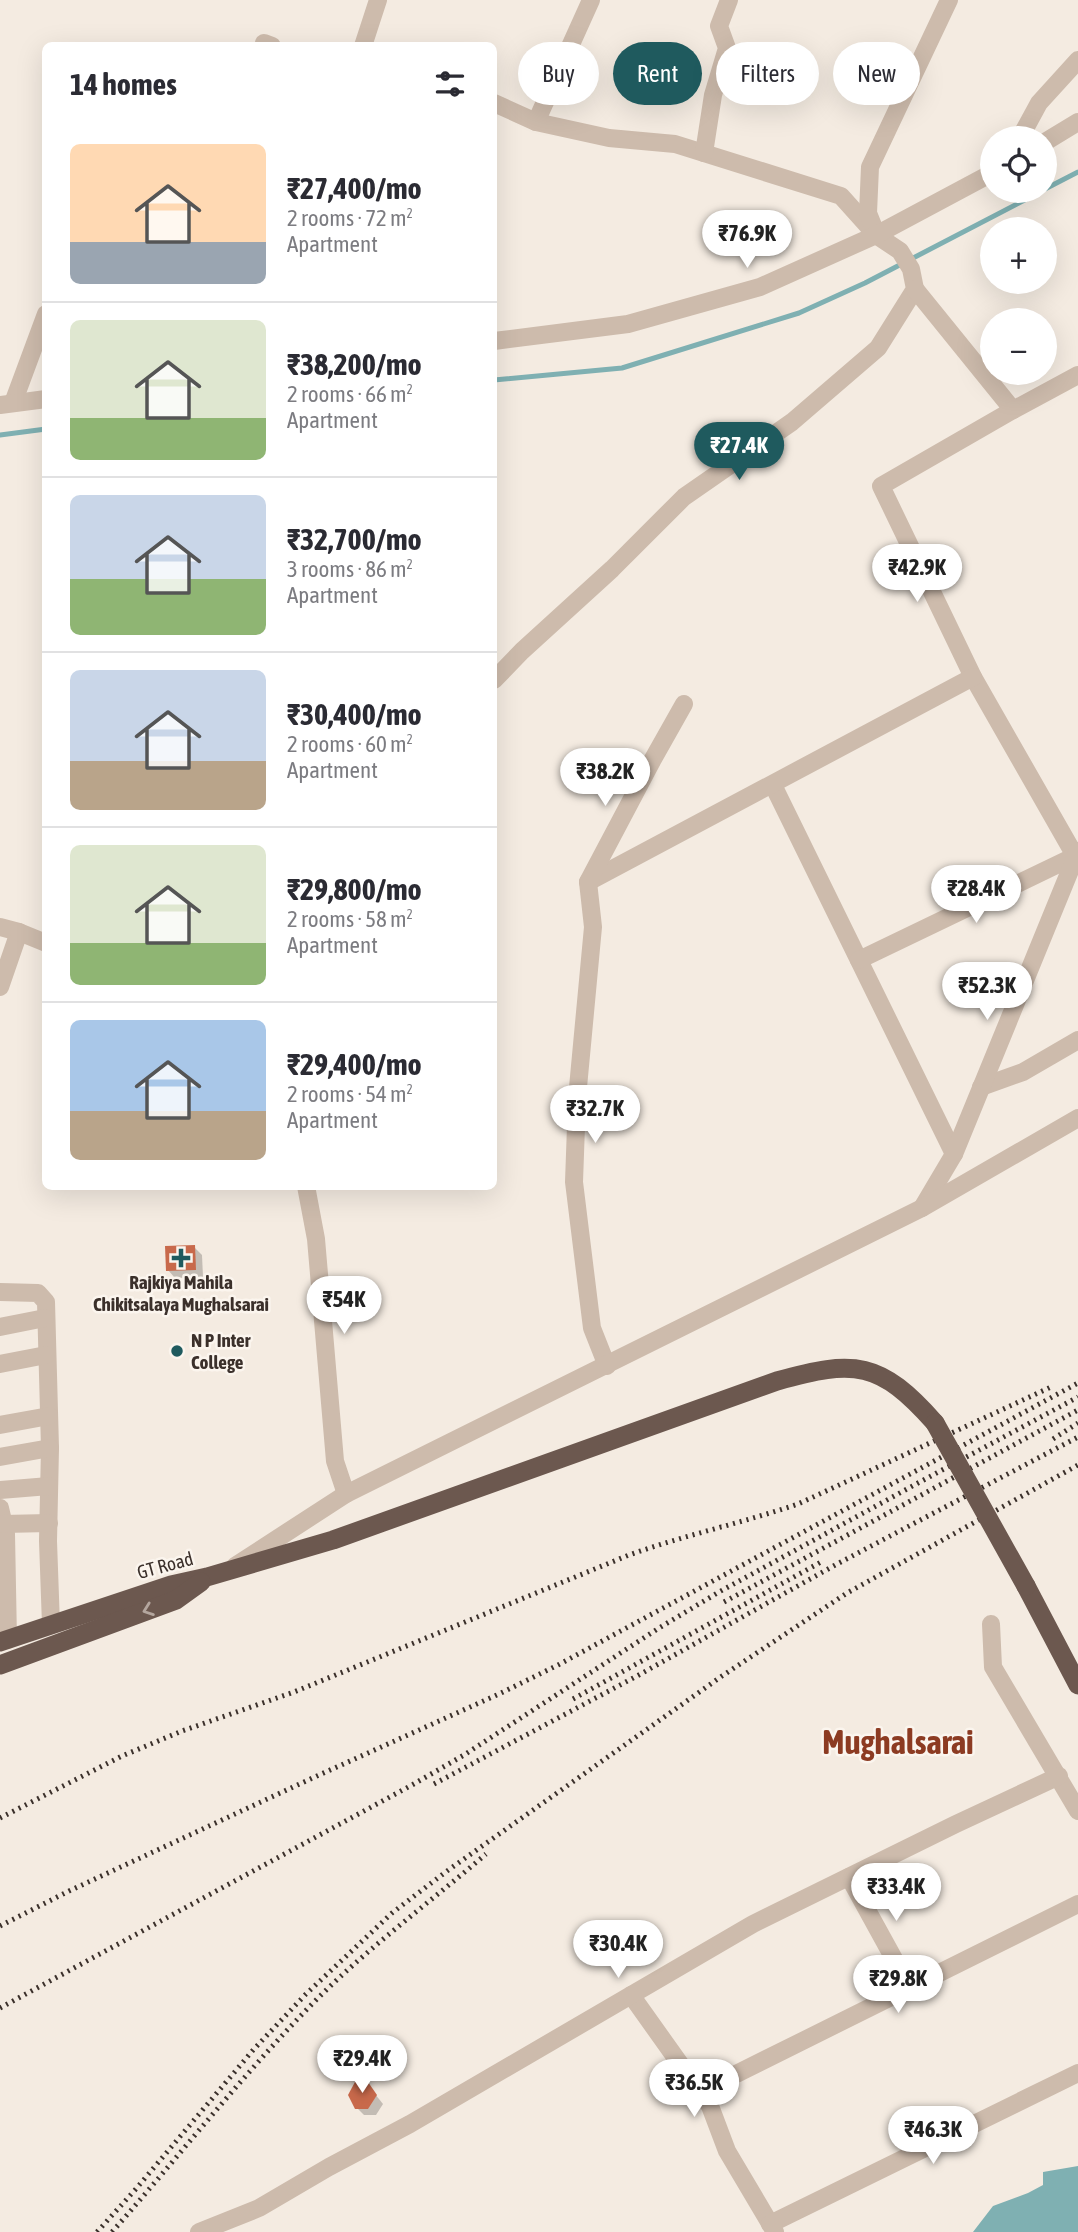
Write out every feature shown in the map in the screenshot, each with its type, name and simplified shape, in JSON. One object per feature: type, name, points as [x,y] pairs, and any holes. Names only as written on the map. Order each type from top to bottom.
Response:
[{"type":"highway","points":[[207,1577],[333,1540],[777,1381],[812,1371],[845,1367],[873,1372],[895,1384],[914,1399],[935,1423],[1074,1677]]},
{"type":"highway","name":"GT Road","points":[[4,1641],[171,1585],[207,1577]]},
{"type":"highway","name":"GT Road","points":[[0,1665],[176,1600],[207,1577]]},
{"type":"street","points":[[364,42],[378,0]]},
{"type":"street","points":[[536,122],[591,0]]},
{"type":"street","points":[[704,153],[713,95],[727,48],[719,26],[729,0]]},
{"type":"street","points":[[876,234],[868,213],[870,167],[949,0]]},
{"type":"street","points":[[1027,126],[1039,103],[1078,60]]},
{"type":"street","points":[[497,104],[536,122],[608,138],[675,144],[841,196],[876,234],[900,251],[915,289],[1013,410]]},
{"type":"street","points":[[1057,135],[1078,122]]},
{"type":"street","points":[[497,340],[628,324],[760,287],[876,234],[980,179]]},
{"type":"street","points":[[497,677],[612,569],[684,496],[792,422],[878,348],[915,289]]},
{"type":"street","points":[[7,404],[42,323]]},
{"type":"street","points":[[1077,856],[973,677],[881,486],[1078,375]]},
{"type":"street","points":[[7,404],[42,400]]},
{"type":"street","points":[[588,882],[973,677]]},
{"type":"street","points":[[607,1366],[592,1328],[574,1182],[577,1098],[593,927],[588,882],[684,704]]},
{"type":"street","points":[[773,785],[954,1154]]},
{"type":"street","points":[[859,960],[1077,856]]},
{"type":"street","points":[[922,1208],[954,1154],[1077,856]]},
{"type":"street","points":[[0,927],[42,941]]},
{"type":"street","points":[[0,988],[19,932]]},
{"type":"street","points":[[981,1087],[1023,1072],[1078,1040]]},
{"type":"street","points":[[229,1569],[346,1494],[922,1208],[1078,1118]]},
{"type":"street","points":[[307,1190],[316,1239],[335,1461],[346,1494]]},
{"type":"street","points":[[0,1292],[38,1293],[46,1302],[51,1625]]},
{"type":"street","points":[[0,1327],[45,1318]]},
{"type":"street","points":[[0,1364],[46,1355]]},
{"type":"street","points":[[0,1425],[49,1416]]},
{"type":"street","points":[[0,1457],[50,1448]]},
{"type":"street","points":[[0,1490],[49,1486]]},
{"type":"street","points":[[4,1641],[6,1534],[2,1516],[49,1523]]},
{"type":"street","points":[[991,1624],[993,1667],[1078,1811]]},
{"type":"street","points":[[199,2232],[259,2208],[329,2166],[410,2124],[753,1924],[1059,1776]]},
{"type":"street","points":[[849,1877],[910,1988]]},
{"type":"street","points":[[700,2092],[1078,1904]]},
{"type":"street","points":[[631,1995],[710,2106],[727,2151],[772,2228],[1078,2073]]},
{"type":"water","points":[[1078,2166],[1078,2232],[973,2232],[993,2206],[1043,2185],[1043,2172]]},
{"type":"building","points":[[195,1245],[196,1270],[166,1271],[165,1246]]},
{"type":"building","points":[[355,2082],[368,2082],[377,2095],[368,2109],[355,2109],[348,2095]]},
{"type":"waterway","points":[[1057,183],[1078,172]]},
{"type":"waterway","points":[[497,380],[622,368],[799,313],[865,283],[1019,203]]},
{"type":"waterway","points":[[0,435],[42,430]]},
{"type":"railway","points":[[0,1926],[69,1891],[558,1665],[1078,1383]]},
{"type":"railway","points":[[0,1818],[122,1756],[182,1731],[294,1692],[629,1555],[798,1504],[1051,1387]]},
{"type":"railway","points":[[0,2008],[412,1785],[464,1755],[719,1592],[1078,1397]]},
{"type":"railway","points":[[724,1602],[1078,1410]]},
{"type":"railway","points":[[1053,1439],[1078,1423]]},
{"type":"railway","points":[[434,1784],[637,1676],[837,1564],[1078,1437]]},
{"type":"railway","points":[[97,2232],[254,2049],[306,1994],[392,1913],[722,1676],[847,1593],[1078,1465]]},
{"type":"railway","points":[[573,1699],[821,1562]]},
{"type":"railway","points":[[112,2232],[238,2085],[316,2000],[378,1943],[486,1854]]},
{"type":"place","name":"Rajkiya Mahila Chikitsalaya Mughalsarai","points":[[181,1258]]},
{"type":"place","name":"N P Inter College","points":[[177,1351]]},
{"type":"district","name":"Mughalsarai","points":[[898,1742]]}]
